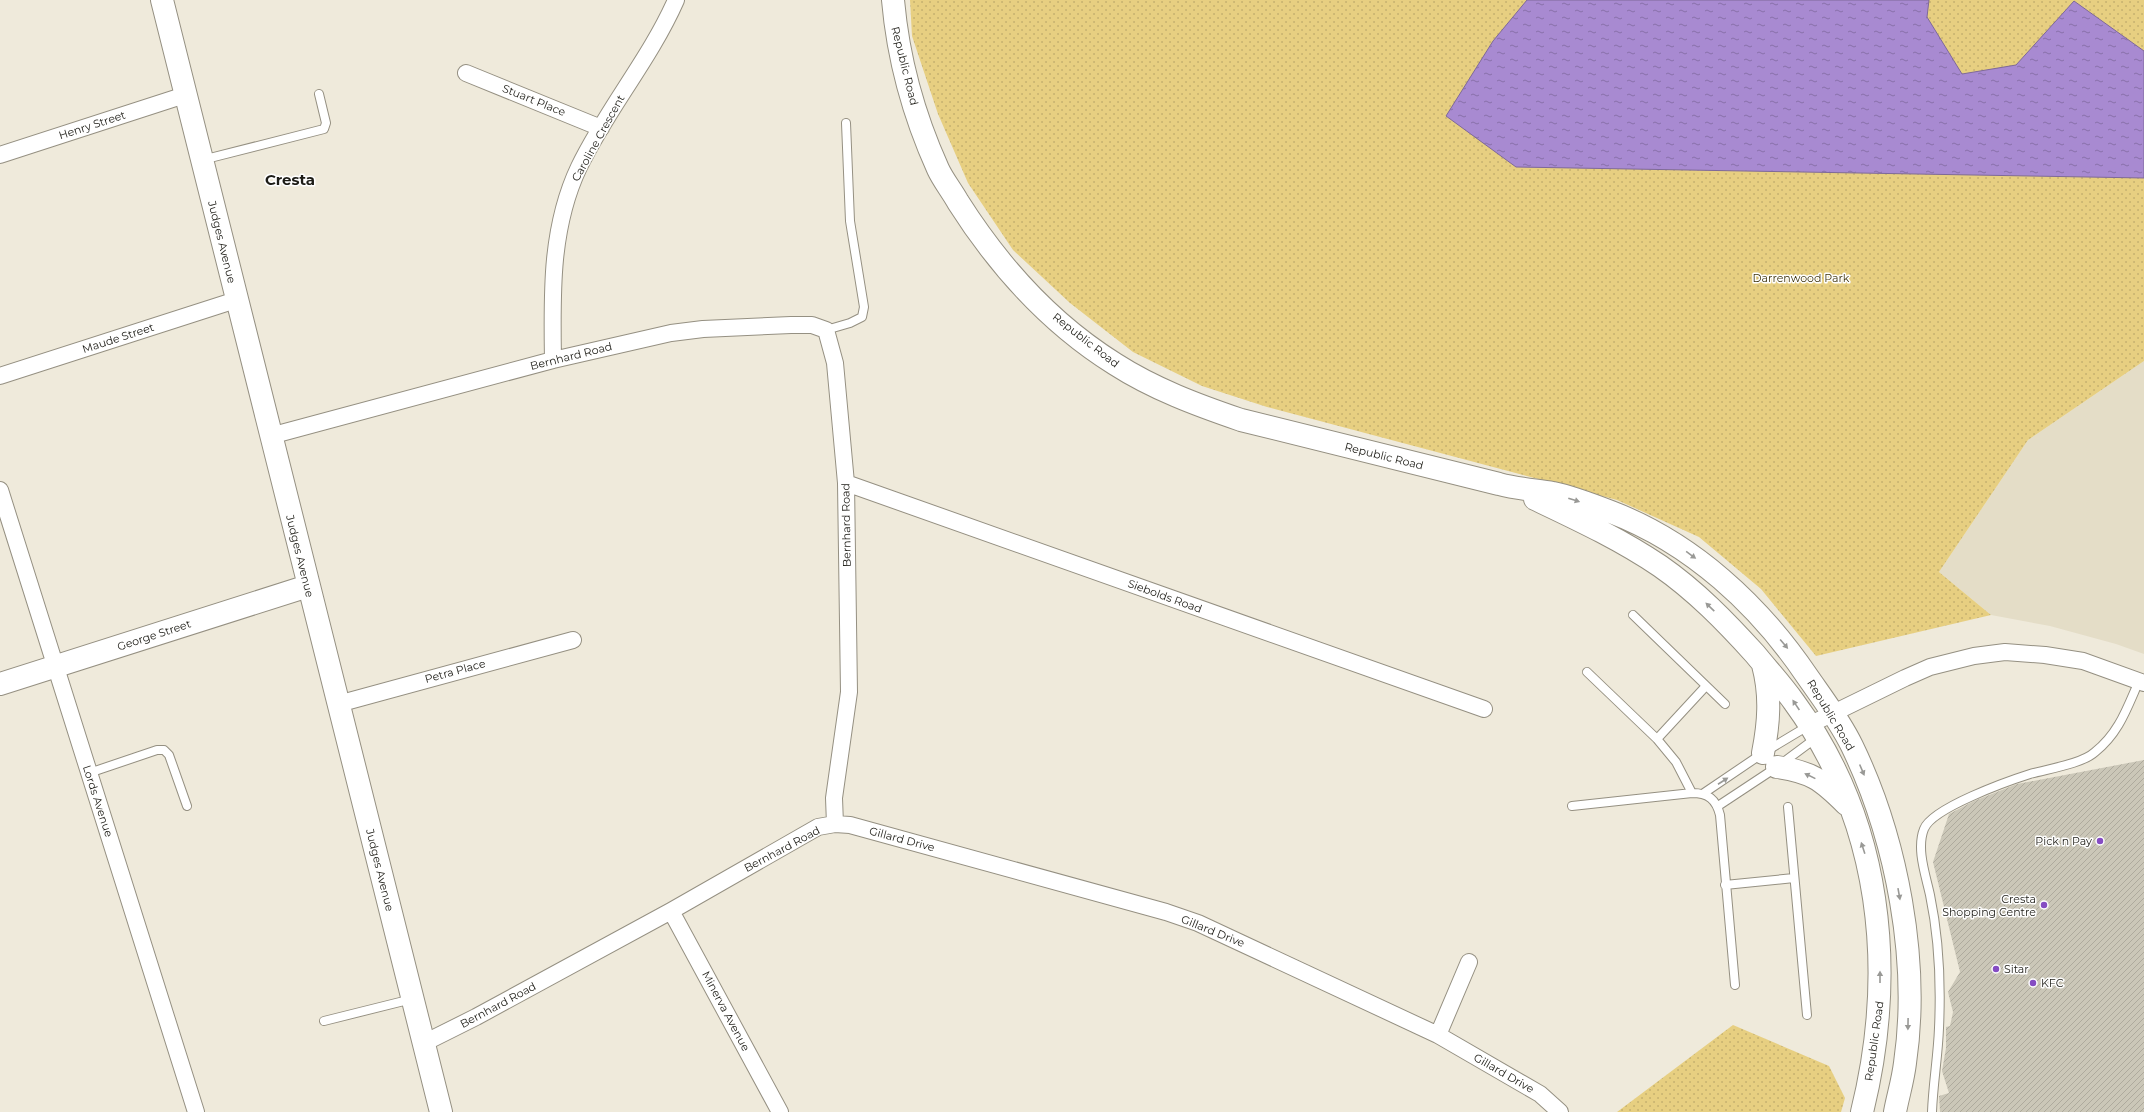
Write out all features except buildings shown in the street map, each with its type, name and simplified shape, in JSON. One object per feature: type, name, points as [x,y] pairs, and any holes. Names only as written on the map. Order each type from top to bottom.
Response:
[{"type":"main road","name":"Judges Avenue","points":[[162,0],[270,436],[441,1112]]},
{"type":"main road","name":"Republic Road","points":[[892,0],[896,34],[913,104],[938,169],[974,227],[1008,270],[1070,331],[1114,364],[1163,391],[1241,420],[1508,486],[1556,494],[1611,512],[1652,530],[1677,545],[1734,590],[1766,623],[1793,655],[1835,718],[1863,772],[1881,822],[1894,865],[1902,910],[1907,954],[1908,1029],[1905,1064],[1895,1112]]},
{"type":"main road","name":"Republic Road","points":[[1508,486],[1617,539],[1660,566],[1697,594],[1732,629],[1795,702],[1839,777],[1851,809],[1866,858],[1876,910],[1880,955],[1880,995],[1877,1035],[1871,1075],[1862,1112]]},
{"type":"main road","name":"George Street","points":[[0,684],[308,586]]},
{"type":"main road","points":[[1762,663],[1767,680],[1769,703],[1768,730],[1770,760],[1809,774],[1828,786],[1851,809]]},
{"type":"street","name":"Caroline Crescent","points":[[553,360],[553,264],[558,232],[566,198],[579,168],[601,128],[654,42],[676,0]]},
{"type":"street","name":"Stuart Place","points":[[466,73],[601,128]]},
{"type":"street","name":"Henry Street","points":[[0,155],[185,95]]},
{"type":"street","name":"Maude Street","points":[[0,376],[236,300]]},
{"type":"street","name":"Bernhard Road","points":[[270,436],[553,360],[653,337],[703,330],[812,325],[826,330],[836,363],[846,483],[849,692],[834,798],[835,824],[818,827],[801,836],[672,911],[476,1017],[424,1043]]},
{"type":"street","name":"Siebolds Road","points":[[846,483],[1484,709]]},
{"type":"street","name":"Lords Avenue","points":[[0,490],[196,1112]]},
{"type":"street","name":"Petra Place","points":[[338,704],[573,640]]},
{"type":"street","points":[[1813,732],[1864,700],[1905,678],[1930,667],[1974,656],[2005,652],[2039,654],[2083,661],[2141,682]]},
{"type":"street","name":"Gillard Drive","points":[[835,824],[850,825],[875,831],[1198,923],[1438,1035],[1540,1094],[1560,1112]]},
{"type":"street","name":"Minerva Avenue","points":[[672,911],[780,1112]]},
{"type":"street","points":[[1438,1035],[1469,962]]},
{"type":"lane","points":[[201,160],[324,129],[326,124],[320,94]]},
{"type":"lane","points":[[826,330],[862,317],[864,307],[850,221],[846,123]]},
{"type":"lane","points":[[1633,615],[1725,704]]},
{"type":"lane","points":[[1587,672],[1657,739],[1676,762],[1692,793]]},
{"type":"lane","points":[[1932,1112],[1939,1028],[1939,964],[1931,897],[1923,862],[1922,843],[1924,829],[1932,819],[1946,809],[1982,793],[2030,774],[2059,767],[2094,754],[2116,731],[2141,682]]},
{"type":"lane","points":[[1657,739],[1706,686]]},
{"type":"lane","points":[[1572,806],[1704,793],[1770,760],[1813,732]]},
{"type":"lane","points":[[1718,806],[1770,760],[1813,732]]},
{"type":"lane","points":[[89,773],[157,750],[164,750],[169,755],[187,806]]},
{"type":"lane","points":[[1704,793],[1718,806],[1735,985]]},
{"type":"lane","points":[[1788,807],[1807,1014]]},
{"type":"lane","points":[[1725,885],[1794,878]]},
{"type":"lane","points":[[324,1021],[413,999]]},
{"type":"shaded area","points":[[2144,361],[2144,654],[2116,644],[2050,626],[1991,615],[1939,572],[2028,440]]},
{"type":"green space","name":"Darrenwood Park","points":[[910,0],[2144,0],[2144,361],[2028,440],[1939,572],[1991,615],[1816,656],[1761,589],[1699,537],[1617,500],[1267,407],[1202,386],[1133,352],[1070,303],[1013,250],[968,183],[938,114],[912,36]]},
{"type":"green space","points":[[1733,1025],[1829,1066],[1845,1098],[1841,1112],[1617,1112]]},
{"type":"water","points":[[1527,0],[1929,0],[1927,17],[1962,74],[2016,65],[2074,1],[2144,51],[2144,178],[1516,167],[1446,116],[1493,41]]},
{"type":"place","name":"Pick n Pay","points":[[2100,841]]},
{"type":"place","name":"Cresta Shopping Centre","points":[[2044,905]]},
{"type":"place","name":"Sitar","points":[[1996,969]]},
{"type":"place","name":"KFC","points":[[2033,983]]},
{"type":"district","name":"Cresta","points":[[290,180]]}]
